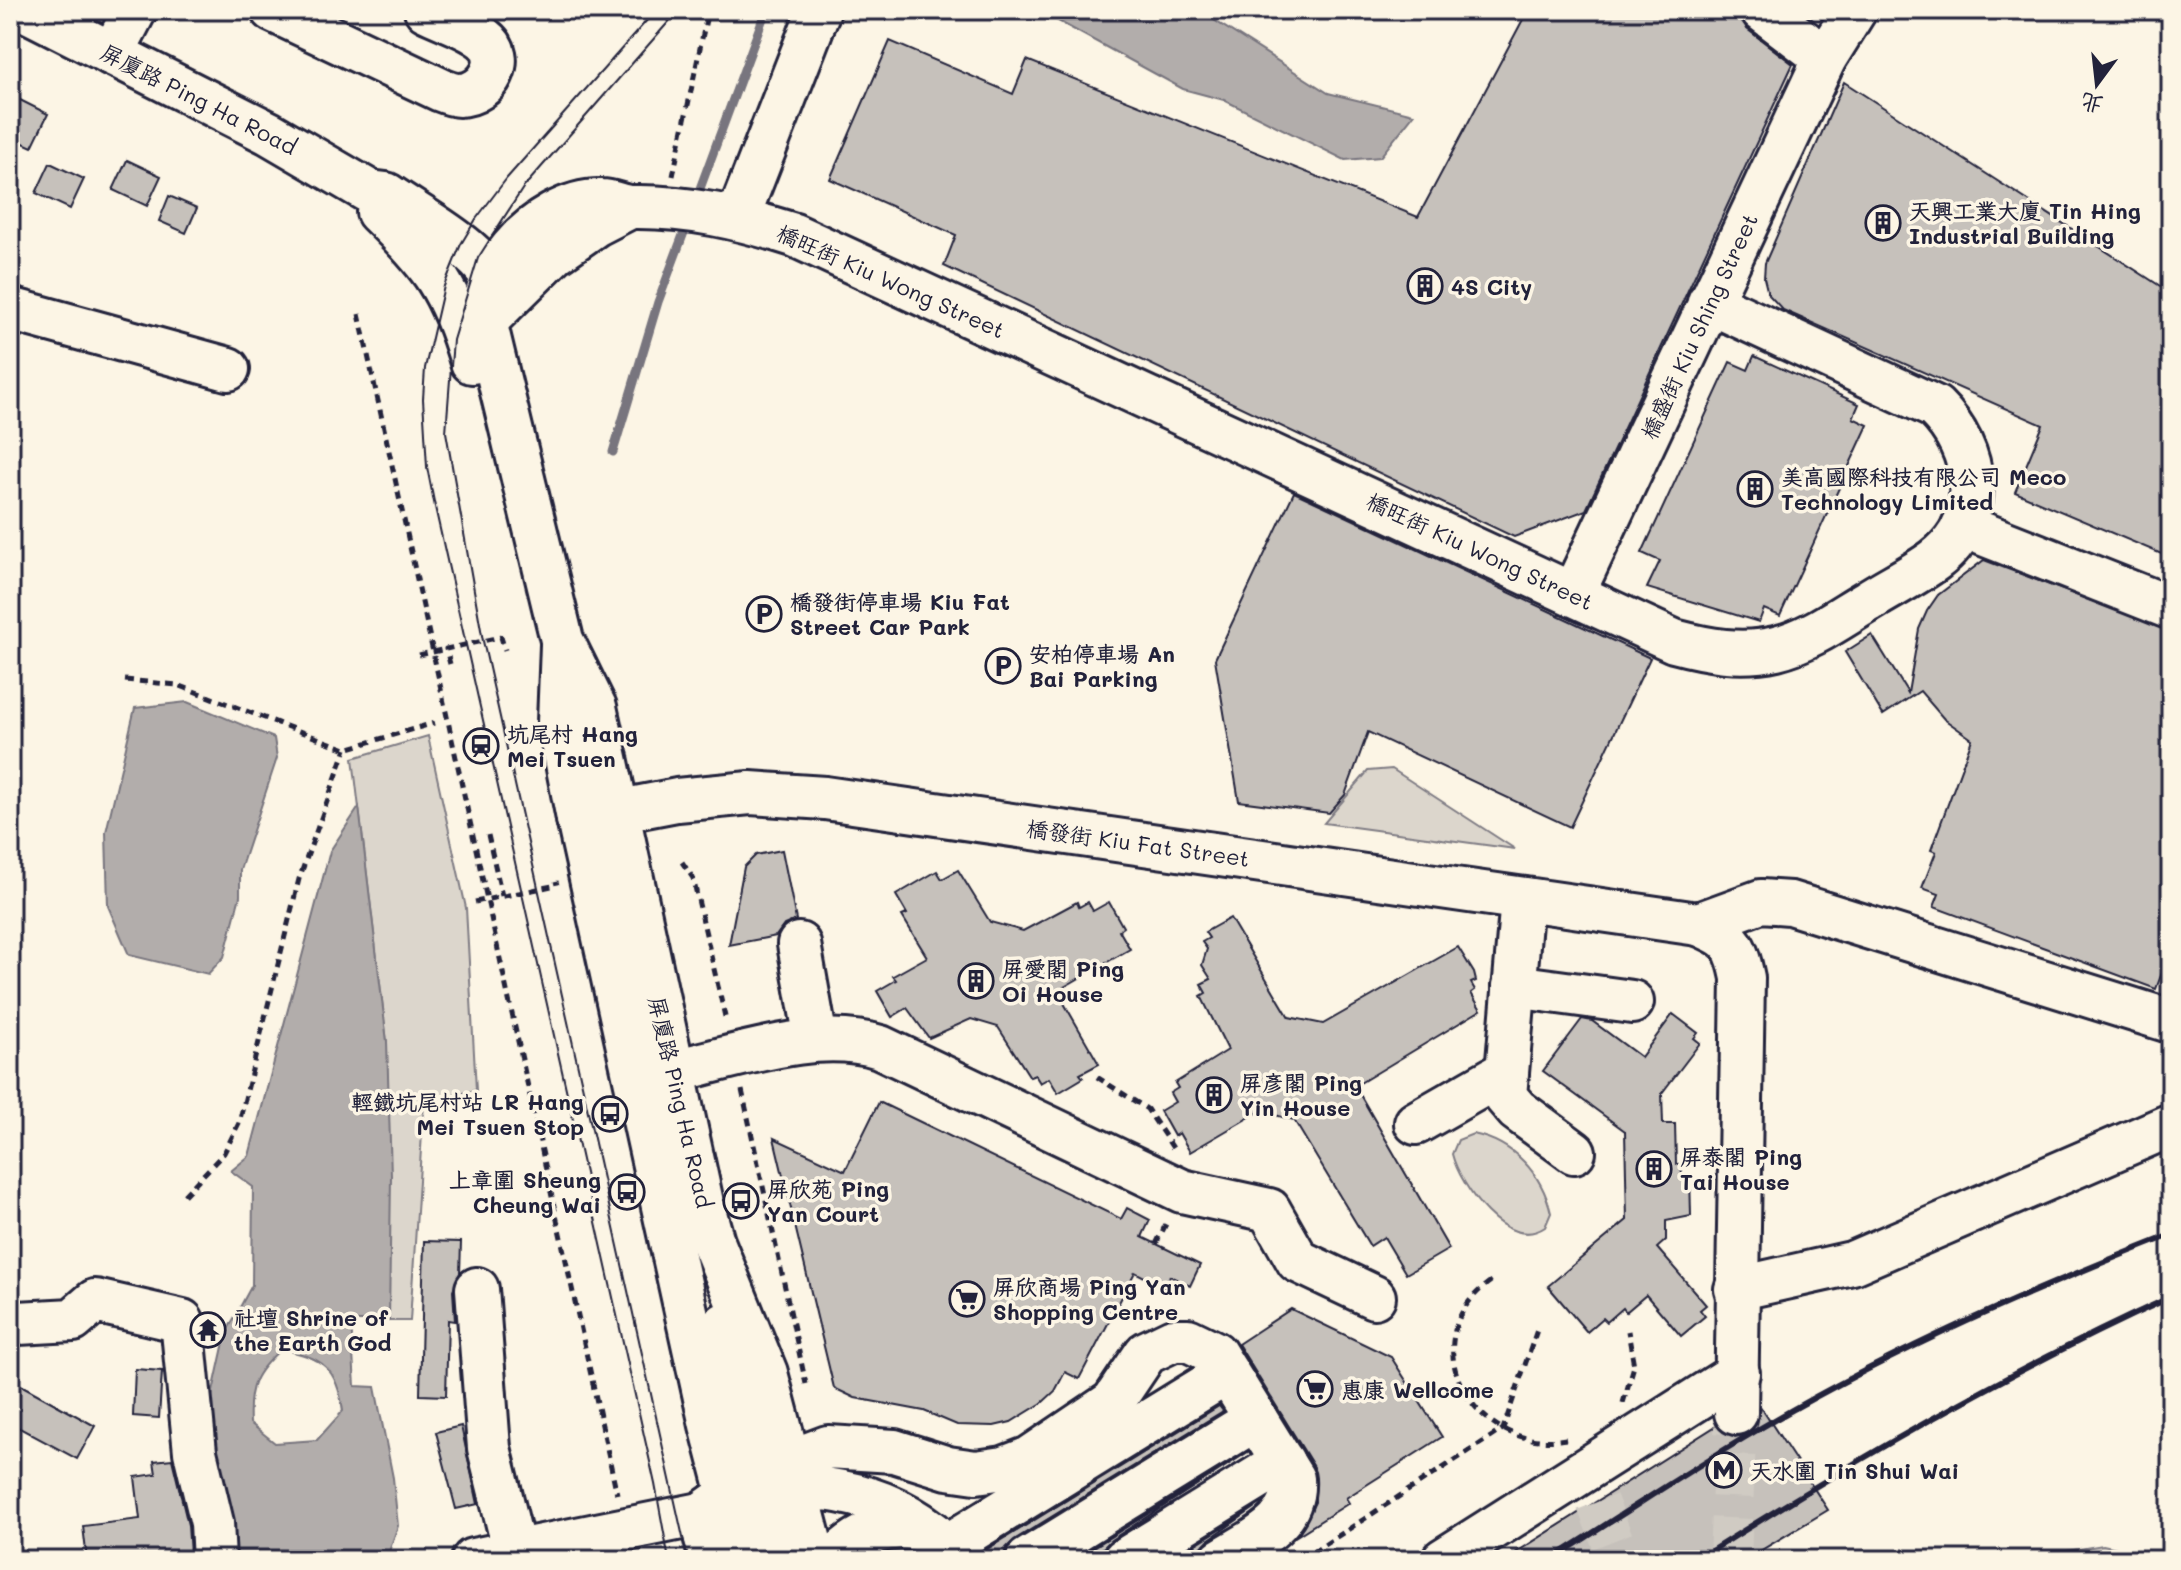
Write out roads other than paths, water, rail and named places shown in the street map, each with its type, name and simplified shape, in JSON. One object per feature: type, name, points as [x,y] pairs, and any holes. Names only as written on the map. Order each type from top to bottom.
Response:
[{"type":"street","name":"屏廈路 Ping Ha Road","points":[[26,10],[269,133],[370,192],[386,194],[461,244],[538,448],[523,472],[562,640],[559,722],[598,815],[673,1071],[713,1242],[766,1373],[746,1560]]},
{"type":"street","points":[[112,54],[135,10]]},
{"type":"street","points":[[284,12],[441,90],[460,95],[482,88],[494,73],[494,51],[485,38],[426,10]]},
{"type":"street","points":[[730,216],[819,10]]},
{"type":"street","points":[[1762,10],[1825,58]]},
{"type":"street","name":"橋盛街 Kiu Shing Street","points":[[1573,594],[1825,58],[1855,10]]},
{"type":"street","name":"屏廈路 Ping Ha Road","points":[[370,192],[375,210],[415,247],[437,274],[487,307]]},
{"type":"street","name":"橋旺街 Kiu Wong Street","points":[[487,307],[595,225],[629,207],[673,196],[794,235],[1674,641],[1708,650],[1742,652],[1777,648],[1810,636],[1936,559],[1963,526],[1973,483],[1970,462],[1951,422],[1935,407],[1709,302]]},
{"type":"street","points":[[10,309],[228,369]]},
{"type":"street","points":[[1963,526],[2171,608]]},
{"type":"street","name":"橋發街 Kiu Fat Street","points":[[598,815],[750,793],[902,809],[1698,924]]},
{"type":"street","name":"屏廈路 Ping Ha Road","points":[[598,815],[753,1492],[815,1560]]},
{"type":"street","points":[[1522,899],[1505,1096],[1517,1110],[1574,1152]]},
{"type":"street","points":[[1698,924],[1761,901],[1790,903],[2170,1021]]},
{"type":"street","points":[[1443,1560],[1583,1471],[1737,1393],[1736,1289],[1743,978],[1736,947],[1719,933],[1698,924]]},
{"type":"street","points":[[799,944],[816,1040]]},
{"type":"street","points":[[1514,986],[1632,1002]]},
{"type":"street","points":[[673,1071],[816,1040],[848,1039],[880,1047],[1182,1191],[1269,1210],[1298,1261],[1374,1297]]},
{"type":"street","points":[[1416,1123],[1507,1071]]},
{"type":"street","points":[[1736,1289],[1852,1263],[2171,1125]]},
{"type":"street","points":[[477,1289],[489,1448],[514,1549]]},
{"type":"street","points":[[10,1319],[18,1323],[73,1320],[95,1301],[182,1321],[195,1452],[212,1523],[214,1560]]},
{"type":"street","points":[[711,1560],[753,1492],[828,1447],[862,1446],[894,1451],[948,1468],[976,1472],[1004,1468],[1030,1458],[1113,1402],[1131,1378],[1136,1364],[1159,1344],[1188,1340],[1215,1353],[1293,1479],[1294,1497],[1287,1514],[1221,1560]]},
{"type":"street","points":[[942,1546],[1227,1373]]},
{"type":"street","points":[[1027,1560],[1256,1419]]},
{"type":"street","points":[[1124,1560],[1283,1462]]},
{"type":"street","points":[[473,1560],[753,1492],[825,1489],[877,1500],[900,1509],[942,1546]]},
{"type":"street","points":[[753,1492],[779,1560]]},
{"type":"street","points":[[833,1560],[867,1533],[913,1526],[942,1546]]},
{"type":"waterway","points":[[695,202],[766,10]]},
{"type":"waterway","points":[[613,452],[658,302],[689,219]]},
{"type":"tunnel","points":[[1730,1560],[1736,1413]]},
{"type":"tunnel","points":[[1597,1502],[1620,1560]]},
{"type":"tram line","points":[[656,10],[507,178],[461,244],[444,286],[425,368],[423,399],[427,467],[435,507],[655,1484],[669,1560]]},
{"type":"tram line","points":[[679,10],[523,188],[478,258],[453,340],[446,432],[483,641],[688,1560]]},
{"type":"railway","points":[[1550,1560],[1743,1438],[1868,1369],[2018,1298],[2171,1235]]},
{"type":"railway","points":[[1697,1560],[1930,1420],[2049,1356],[2171,1297]]},
{"type":"place","name":"天興工業大廈 Tin Hing Industrial Building","points":[[1883,223]]},
{"type":"place","name":"4S City","points":[[1425,286]]},
{"type":"place","name":"美高國際科技有限公司 Meco Technology Limited","points":[[1755,489]]},
{"type":"place","name":"橋發街停車場 Kiu Fat Street Car Park","points":[[764,614]]},
{"type":"place","name":"安柏停車場 An Bai Parking","points":[[1003,666]]},
{"type":"place","name":"坑尾村 Hang Mei Tsuen","points":[[481,746]]},
{"type":"place","name":"屏愛閣 Ping Oi House","points":[[976,981]]},
{"type":"place","name":"屏彥閣 Ping Yin House","points":[[1214,1095]]},
{"type":"place","name":"輕鐵坑尾村站 LR Hang Mei Tsuen Stop","points":[[610,1114]]},
{"type":"place","name":"屏泰閣 Ping Tai House","points":[[1654,1169]]},
{"type":"place","name":"上章圍 Sheung Cheung Wai","points":[[627,1192]]},
{"type":"place","name":"屏欣苑 Ping Yan Court","points":[[741,1201]]},
{"type":"place","name":"屏欣商場 Ping Yan Shopping Centre","points":[[967,1299]]},
{"type":"place","name":"社壇 Shrine of the Earth God","points":[[208,1330]]},
{"type":"place","name":"惠康 Wellcome","points":[[1315,1389]]},
{"type":"place","name":"天水圍 Tin Shui Wai","points":[[1724,1470]]}]
